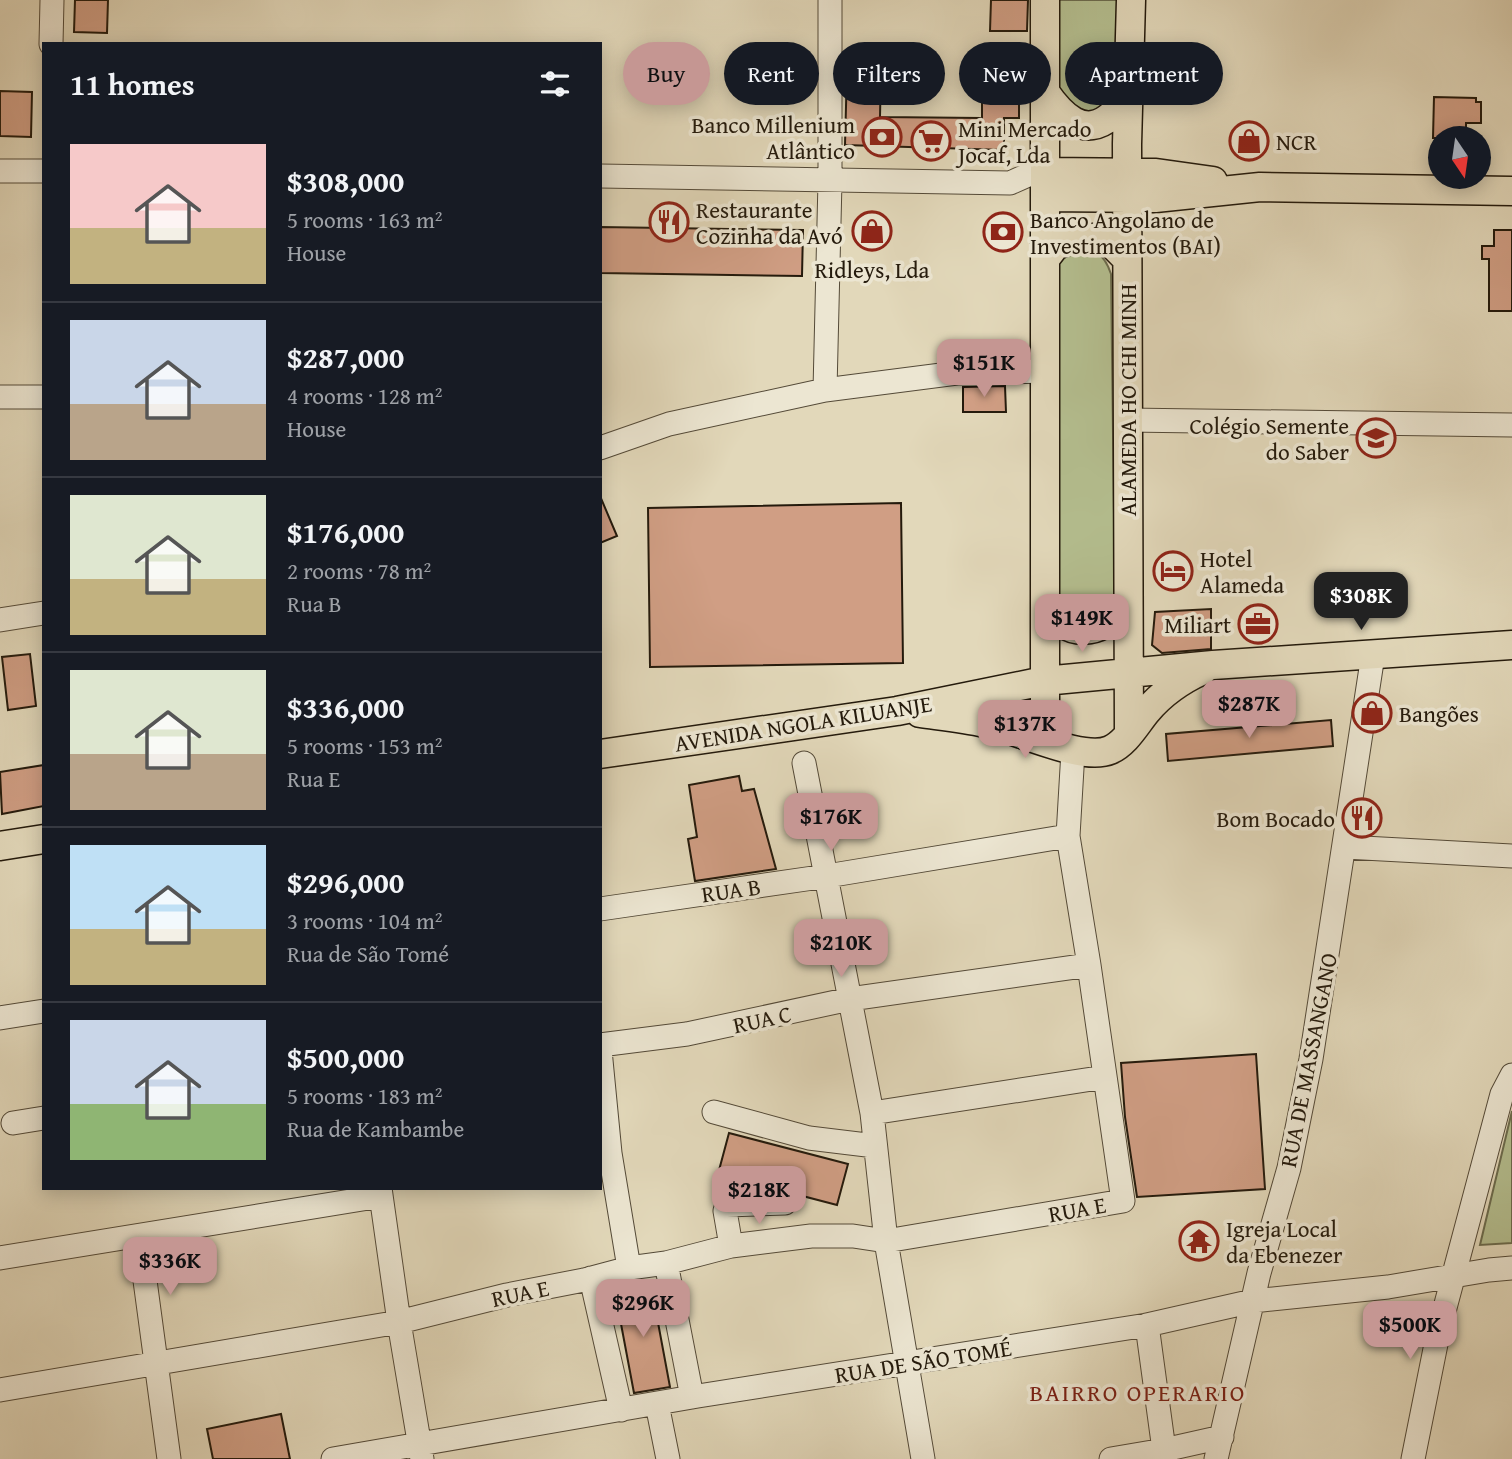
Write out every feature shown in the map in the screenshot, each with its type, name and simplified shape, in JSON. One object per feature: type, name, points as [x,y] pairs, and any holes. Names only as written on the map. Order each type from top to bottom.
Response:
[{"type":"main road","points":[[1045,0],[1045,42]]},
{"type":"main road","name":"ALAMEDA HO CHI MINH","points":[[1130,42],[1131,0]]},
{"type":"main road","points":[[1051,100],[1060,113],[1072,122],[1087,125],[1101,122],[1113,114],[1119,105]]},
{"type":"main road","points":[[1045,105],[1045,741]]},
{"type":"main road","name":"ALAMEDA HO CHI MINH","points":[[1128,105],[1129,734]]},
{"type":"main road","points":[[1045,184],[1127,185],[1156,198],[1260,187],[1512,191]]},
{"type":"main road","points":[[1045,259],[1055,246],[1074,238],[1111,243],[1127,258]]},
{"type":"main road","points":[[1045,603],[1061,623],[1072,628],[1085,629],[1101,628],[1115,620],[1128,605]]},
{"type":"main road","name":"AVENIDA NGOLA KILUANJE","points":[[602,754],[897,711],[1044,681],[1213,665],[1512,645]]},
{"type":"main road","points":[[897,711],[984,722],[1086,754],[1110,750],[1129,734],[1148,709],[1170,689],[1181,680],[1213,665]]},
{"type":"main road","points":[[0,846],[42,839]]},
{"type":"street","points":[[51,42],[52,0]]},
{"type":"street","points":[[825,390],[830,181],[830,0]]},
{"type":"street","points":[[0,171],[42,171]]},
{"type":"street","points":[[602,176],[1010,183],[1028,175],[1045,184]]},
{"type":"street","points":[[602,447],[669,424],[825,390],[957,373],[1045,371]]},
{"type":"street","points":[[0,397],[42,397]]},
{"type":"street","points":[[1127,420],[1512,425]]},
{"type":"street","points":[[0,620],[42,612]]},
{"type":"street","name":"RUA DE MASSANGANO","points":[[1219,1448],[1253,1301],[1289,1168],[1311,1059],[1373,655]]},
{"type":"street","points":[[872,1113],[1105,1077],[1068,836],[1073,751]]},
{"type":"street","points":[[804,763],[872,1113],[886,1241],[923,1459]]},
{"type":"street","name":"RUA B","points":[[602,909],[827,876],[1068,836]]},
{"type":"street","points":[[1345,847],[1512,856]]},
{"type":"street","name":"RUA C","points":[[602,1048],[687,1034],[850,999],[1089,965]]},
{"type":"street","points":[[0,1018],[42,1011]]},
{"type":"street","points":[[1413,1459],[1438,1334],[1502,1094],[1512,1075]]},
{"type":"street","name":"RUA E","points":[[0,1390],[399,1322],[507,1295],[629,1268],[666,1263],[731,1246],[811,1236],[853,1236],[886,1241],[1123,1201],[1105,1077]]},
{"type":"street","points":[[602,1090],[605,1154],[629,1268]]},
{"type":"street","points":[[714,1112],[809,1138],[876,1146]]},
{"type":"street","points":[[13,1123],[42,1118]]},
{"type":"street","points":[[0,1258],[139,1236],[380,1192],[421,1452]]},
{"type":"street","points":[[731,1246],[725,1210],[727,1205],[785,1203]]},
{"type":"street","points":[[139,1236],[169,1459]]},
{"type":"street","points":[[666,1263],[692,1397]]},
{"type":"street","name":"RUA DE SÃO TOMÉ","points":[[333,1459],[421,1452],[692,1397],[1147,1325],[1253,1301],[1388,1287],[1512,1268]]},
{"type":"street","points":[[591,1278],[621,1410]]},
{"type":"street","points":[[1147,1325],[1164,1450]]},
{"type":"street","points":[[657,1404],[668,1459]]},
{"type":"street","points":[[1111,1459],[1164,1450],[1219,1448]]},
{"type":"green space","points":[[1059,0],[1119,0],[1117,42],[1065,42],[1065,96],[1058,90]]},
{"type":"green space","points":[[1074,105],[1106,105],[1085,115]]},
{"type":"green space","points":[[1071,250],[1097,253],[1105,260],[1111,274],[1115,595],[1106,613],[1073,618],[1055,595],[1055,263]]},
{"type":"green space","points":[[1512,1111],[1512,1243],[1480,1245]]},
{"type":"building","points":[[75,0],[108,0],[107,33],[74,32]]},
{"type":"building","points":[[991,0],[1028,0],[1027,31],[990,31]]},
{"type":"building","points":[[0,91],[32,92],[31,137],[0,136]]},
{"type":"building","points":[[1434,97],[1476,98],[1476,102],[1481,102],[1481,123],[1433,126]]},
{"type":"building","points":[[846,105],[880,105],[880,117],[982,118],[982,105],[1019,105],[1019,118],[1004,118],[1004,150],[845,145]]},
{"type":"building","points":[[602,227],[803,230],[802,276],[602,273]]},
{"type":"building","points":[[1494,230],[1512,230],[1512,311],[1489,311],[1489,259],[1482,259],[1482,246],[1494,246]]},
{"type":"building","points":[[1005,386],[1006,412],[963,412],[963,387]]},
{"type":"building","points":[[602,501],[617,536],[602,542]]},
{"type":"building","points":[[901,503],[903,663],[650,667],[648,508]]},
{"type":"building","points":[[1211,609],[1211,649],[1162,653],[1152,645],[1155,612]]},
{"type":"building","points":[[30,654],[36,706],[8,710],[2,657]]},
{"type":"building","points":[[1331,720],[1333,746],[1168,761],[1166,734]]},
{"type":"building","points":[[42,765],[42,806],[2,814],[0,772]]},
{"type":"building","points":[[739,776],[742,791],[754,789],[776,869],[695,881],[688,839],[697,837],[689,785]]},
{"type":"building","points":[[1256,1054],[1265,1189],[1137,1197],[1125,1117],[1121,1063]]},
{"type":"building","points":[[729,1133],[848,1164],[837,1205],[795,1194],[791,1190],[718,1174]]},
{"type":"building","points":[[651,1285],[670,1387],[634,1393],[615,1292]]},
{"type":"building","points":[[281,1414],[290,1459],[213,1459],[207,1429]]},
{"type":"place","name":"Banco Millenium Atlântico","points":[[882,137]]},
{"type":"place","name":"Mini Mercado Jocaf, Lda","points":[[931,141]]},
{"type":"place","name":"NCR","points":[[1249,141]]},
{"type":"place","name":"Restaurante Cozinha da Avó","points":[[669,222]]},
{"type":"place","name":"Ridleys, Lda","points":[[872,231]]},
{"type":"place","name":"Banco Angolano de Investimentos (BAI)","points":[[1003,232]]},
{"type":"place","name":"Colégio Semente do Saber","points":[[1376,438]]},
{"type":"place","name":"Hotel Alameda","points":[[1173,571]]},
{"type":"place","name":"Miliart","points":[[1258,624]]},
{"type":"place","name":"Bangões","points":[[1372,713]]},
{"type":"place","name":"Bom Bocado","points":[[1362,818]]},
{"type":"place","name":"Igreja Local da Ebenezer","points":[[1199,1241]]},
{"type":"district","name":"BAIRRO OPERARIO","points":[[1138,1392]]}]
